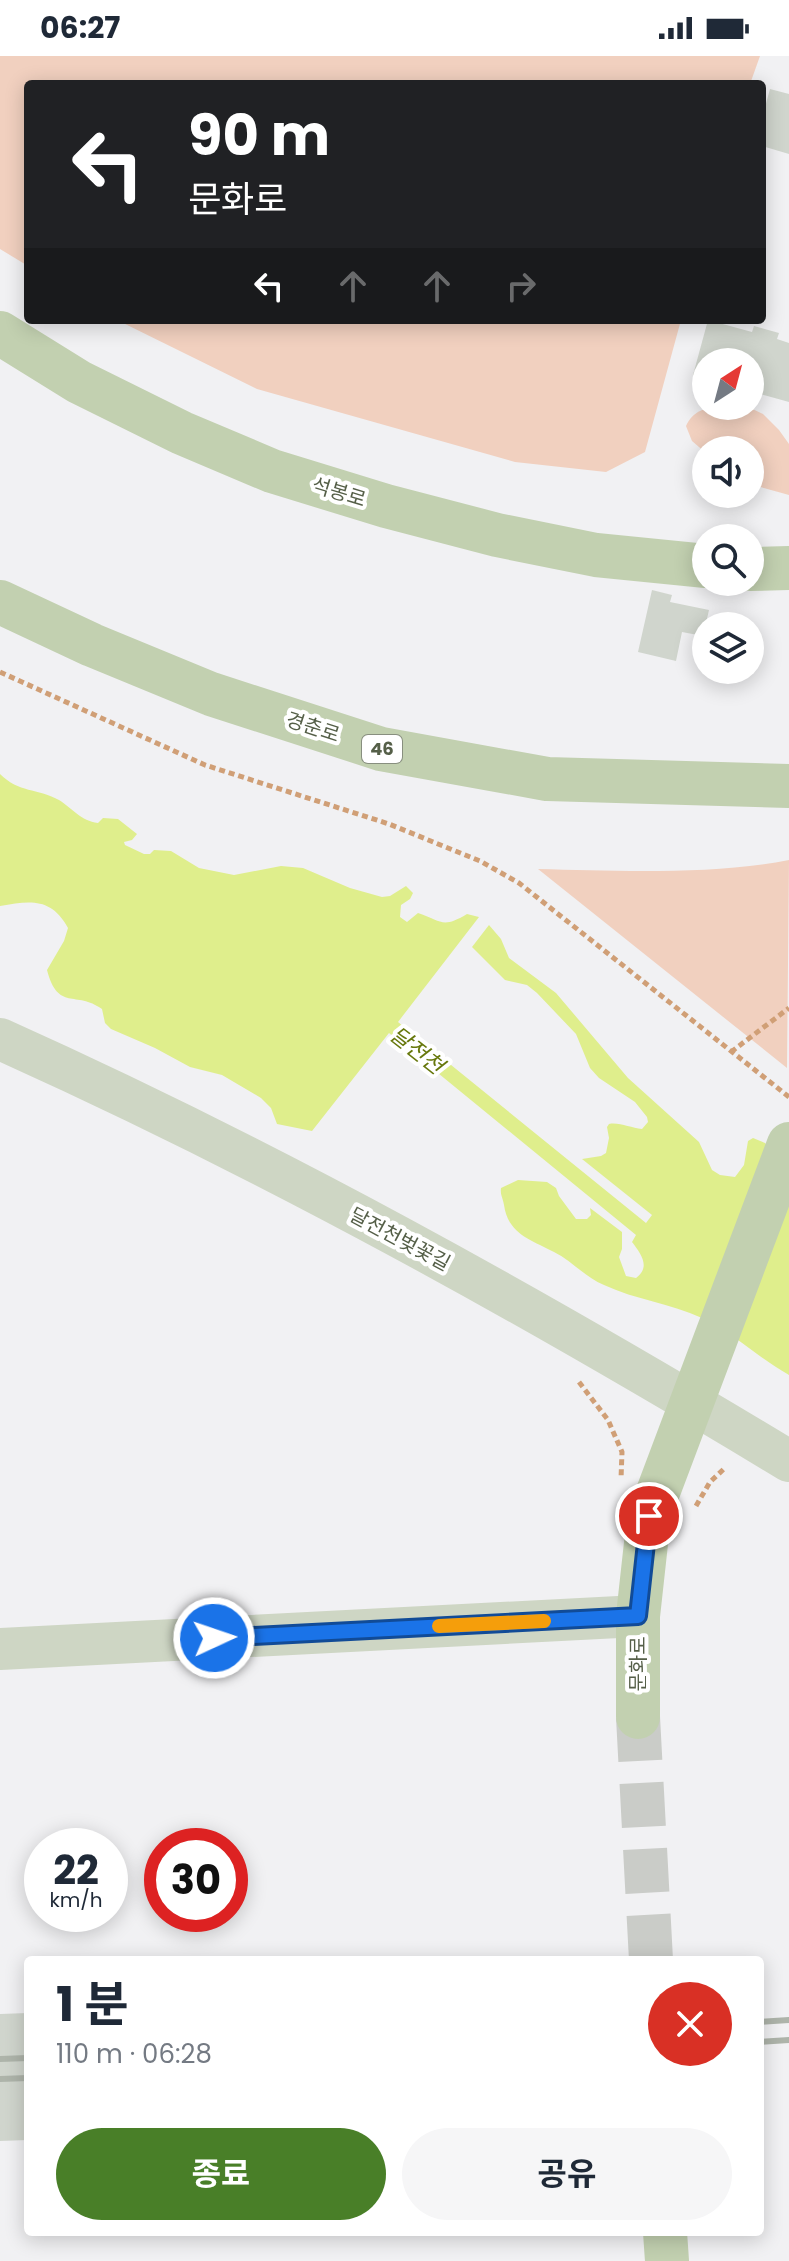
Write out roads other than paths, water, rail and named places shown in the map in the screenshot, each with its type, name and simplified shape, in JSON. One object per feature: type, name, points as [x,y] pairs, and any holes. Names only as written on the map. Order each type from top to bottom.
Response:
[{"type":"main road","name":"석봉로","points":[[0,333],[79,382],[182,433],[272,471],[386,506],[497,535],[596,555],[692,565]]},
{"type":"main road","points":[[764,569],[789,568]]},
{"type":"main road","name":"경춘로","points":[[0,602],[92,645],[211,694],[381,749],[547,779],[789,786]]},
{"type":"main road","name":"문화로","points":[[638,1717],[638,1616],[649,1516],[789,1144]]},
{"type":"main road","points":[[665,2236],[667,2261]]},
{"type":"street","name":"달전천벚꽃길","points":[[0,1039],[179,1123],[408,1242],[782,1456]]},
{"type":"street","points":[[0,1649],[638,1616]]},
{"type":"water","name":"달전천","points":[[0,774],[14,784],[59,800],[92,822],[98,823],[103,818],[118,819],[137,834],[132,840],[124,842],[125,845],[144,854],[154,850],[171,851],[199,868],[234,875],[281,866],[303,868],[350,888],[382,897],[390,896],[406,886],[413,893],[401,905],[400,917],[407,922],[418,913],[442,922],[467,914],[479,917],[398,1022],[646,1223],[652,1215],[582,1159],[606,1153],[609,1124],[642,1129],[648,1122],[647,1117],[635,1102],[599,1078],[590,1068],[576,1034],[537,993],[527,985],[505,980],[472,947],[489,925],[501,939],[509,958],[556,993],[628,1078],[699,1142],[712,1170],[720,1175],[735,1177],[744,1165],[748,1141],[753,1138],[765,1143],[789,1170],[789,1375],[714,1324],[604,1285],[516,1229],[506,1215],[501,1188],[518,1180],[547,1182],[556,1188],[576,1219],[587,1219],[591,1215],[590,1208],[622,1232],[619,1257],[626,1276],[636,1278],[643,1269],[641,1256],[632,1242],[636,1235],[389,1033],[312,1131],[277,1124],[271,1108],[261,1098],[222,1075],[190,1067],[111,1029],[105,1023],[102,1009],[93,1004],[62,996],[51,983],[47,970],[68,928],[47,906],[21,903],[0,906]]},
{"type":"tunnel","points":[[638,1717],[651,1956]]},
{"type":"railway","points":[[764,2022],[789,2020]]},
{"type":"railway","points":[[764,2042],[789,2040]]},
{"type":"railway","points":[[0,2059],[24,2058]]},
{"type":"railway","points":[[0,2079],[24,2078]]}]
